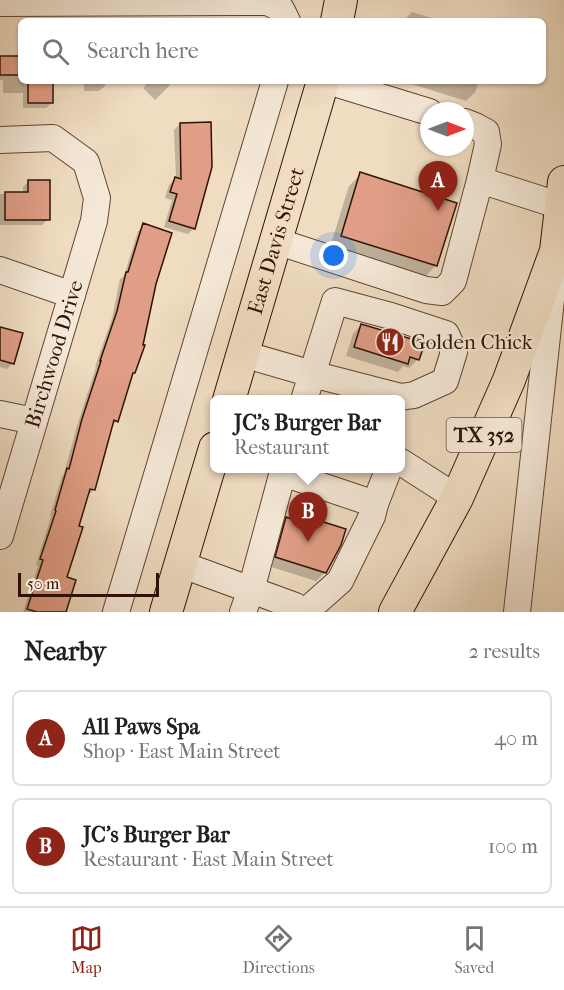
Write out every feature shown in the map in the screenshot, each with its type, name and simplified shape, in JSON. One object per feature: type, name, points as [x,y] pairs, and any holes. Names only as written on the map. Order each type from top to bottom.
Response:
[{"type":"main road","points":[[338,18],[341,0]]},
{"type":"main road","name":"East Davis Street","points":[[230,395],[322,84]]},
{"type":"main road","name":"TX 352","points":[[395,612],[457,498],[509,380],[556,251],[563,194]]},
{"type":"main road","points":[[166,612],[210,465]]},
{"type":"street","points":[[0,3],[268,2],[281,9],[286,18]]},
{"type":"street","points":[[116,612],[274,84]]},
{"type":"street","points":[[338,84],[420,109]]},
{"type":"street","points":[[276,242],[426,290],[442,292],[453,281],[488,144],[486,132],[474,126]]},
{"type":"street","name":"Birchwood Drive","points":[[0,140],[53,138],[86,162],[97,198],[94,222],[1,528]]},
{"type":"street","points":[[480,180],[563,194]]},
{"type":"street","points":[[517,612],[557,384],[556,251]]},
{"type":"street","points":[[0,270],[72,295]]},
{"type":"street","points":[[305,395],[335,301],[446,334],[454,352],[445,381],[414,395],[405,396]]},
{"type":"street","points":[[243,354],[393,395]]},
{"type":"street","points":[[509,380],[557,384]]},
{"type":"street","points":[[0,414],[34,421]]},
{"type":"street","points":[[405,465],[457,498]]},
{"type":"street","points":[[247,601],[283,473]]},
{"type":"street","points":[[290,473],[375,504]]},
{"type":"street","points":[[305,612],[340,581],[372,516],[387,473]]},
{"type":"street","points":[[180,564],[247,601],[295,606],[298,612]]},
{"type":"building","points":[[0,56],[18,56],[18,75],[0,75]]},
{"type":"building","points":[[28,84],[53,84],[53,103],[28,103]]},
{"type":"building","points":[[211,122],[212,167],[195,229],[169,221],[177,194],[170,192],[175,177],[181,179],[180,123]]},
{"type":"building","points":[[360,172],[457,203],[437,266],[341,236]]},
{"type":"building","points":[[28,180],[50,180],[50,220],[5,220],[5,192],[28,192]]},
{"type":"building","points":[[143,223],[172,233],[156,284],[143,345],[145,345],[135,373],[133,373],[118,422],[114,420],[95,490],[90,489],[79,526],[83,527],[67,577],[76,580],[66,612],[37,612],[27,609],[43,560],[40,559],[117,311],[126,272],[128,272]]},
{"type":"building","name":"Golden Chick","points":[[361,324],[425,343],[419,360],[410,357],[408,364],[354,347]]},
{"type":"building","points":[[0,327],[23,333],[14,364],[0,360]]},
{"type":"building","points":[[286,517],[316,527],[317,520],[346,529],[341,545],[326,573],[275,557]]},
{"type":"place","name":"All Paws Spa","points":[[438,211]]},
{"type":"place","name":"Golden Chick","points":[[390,342]]},
{"type":"place","name":"JC's Burger Bar","points":[[308,542]]}]
